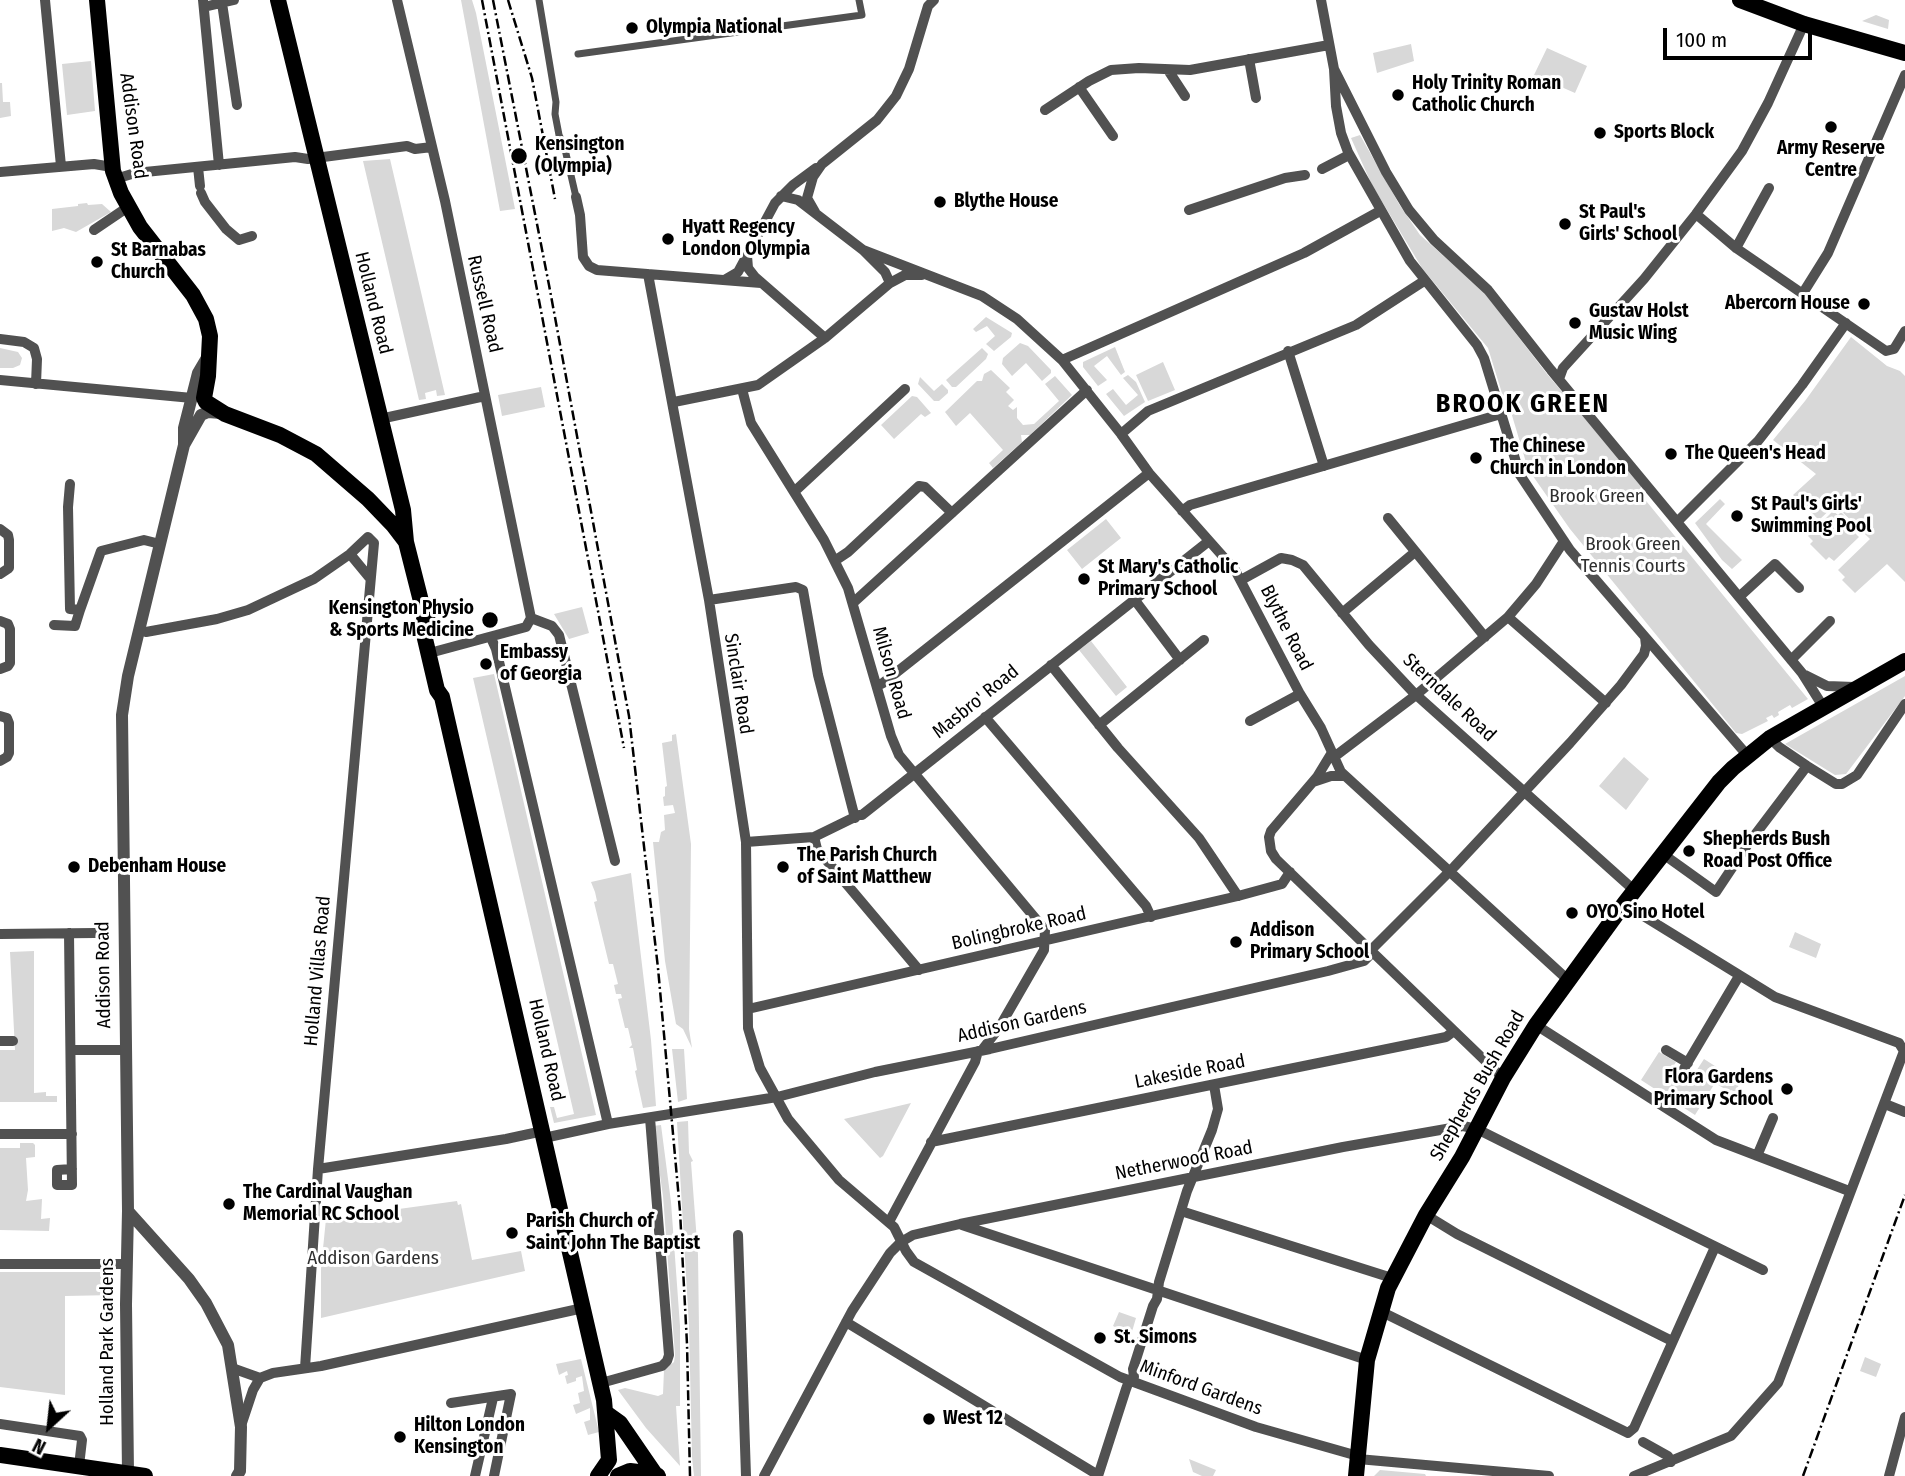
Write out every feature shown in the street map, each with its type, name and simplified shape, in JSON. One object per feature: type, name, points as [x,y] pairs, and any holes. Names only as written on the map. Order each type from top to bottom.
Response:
[{"type":"main road","name":"Addison Road","points":[[97,0],[115,177],[140,226],[201,308],[209,328],[208,376],[204,398],[209,405],[225,414]]},
{"type":"main road","name":"Holland Road","points":[[278,0],[405,516],[406,542],[446,687],[442,697]]},
{"type":"main road","points":[[1746,1],[1804,24],[1905,53]]},
{"type":"main road","points":[[225,414],[280,435],[316,454],[373,504],[406,542]]},
{"type":"main road","points":[[373,504],[382,505],[391,498],[396,482]]},
{"type":"main road","name":"Holland Road","points":[[425,617],[422,626],[437,690],[442,697],[601,1383],[609,1460],[598,1476]]},
{"type":"main road","name":"Shepherds Bush Road","points":[[1357,1464],[1367,1360],[1392,1278],[1503,1078],[1536,1025],[1719,782],[1747,755],[1770,738],[1905,661]]},
{"type":"main road","points":[[606,1413],[620,1423],[657,1475]]},
{"type":"main road","points":[[0,1455],[125,1474]]},
{"type":"main road","points":[[618,1476],[630,1471],[657,1475]]},
{"type":"street","points":[[45,0],[61,166]]},
{"type":"street","points":[[219,165],[204,4],[234,0]]},
{"type":"street","name":"Russell Road","points":[[397,0],[432,147],[531,618]]},
{"type":"street","points":[[539,0],[559,135],[564,145],[580,215],[583,257],[589,266],[597,270],[761,283]]},
{"type":"street","points":[[578,54],[862,15],[859,0]]},
{"type":"street","points":[[1321,0],[1334,69],[1386,172],[1409,210],[1434,240],[1488,290],[1802,673],[1824,708]]},
{"type":"street","points":[[1769,0],[1779,15]]},
{"type":"street","points":[[724,280],[738,272],[780,196],[877,120],[896,96],[909,69],[931,1]]},
{"type":"street","points":[[222,3],[237,105]]},
{"type":"street","points":[[1559,379],[1563,368],[1632,293],[1696,214],[1742,150],[1760,120],[1804,24]]},
{"type":"street","points":[[1045,110],[1111,70],[1190,70],[1329,45]]},
{"type":"street","points":[[1249,59],[1256,98]]},
{"type":"street","points":[[1334,69],[1333,82],[1340,124],[1349,155],[1424,281],[1477,345],[1484,358],[1516,469],[1564,541],[1747,755]]},
{"type":"street","points":[[1168,70],[1185,96]]},
{"type":"street","points":[[1803,293],[1828,253],[1905,75]]},
{"type":"street","points":[[1079,87],[1113,136]]},
{"type":"street","points":[[1340,124],[1349,116],[1362,122]]},
{"type":"street","points":[[0,172],[94,164],[106,166],[115,177],[122,177],[135,173],[295,157],[315,158],[407,146],[415,149],[432,147]]},
{"type":"street","points":[[1322,169],[1349,155]]},
{"type":"street","points":[[815,212],[807,198],[807,191],[822,164]]},
{"type":"street","points":[[198,167],[200,189],[226,229],[239,240],[252,236]]},
{"type":"street","points":[[1189,210],[1285,178],[1305,175]]},
{"type":"street","points":[[1736,248],[1769,188]]},
{"type":"street","name":"Blythe Road","points":[[780,196],[798,200],[815,212],[863,250],[885,271],[890,283]]},
{"type":"street","points":[[94,230],[128,207]]},
{"type":"street","points":[[1062,360],[1304,253],[1380,211]]},
{"type":"street","points":[[1696,214],[1736,248],[1889,352],[1894,349],[1905,331]]},
{"type":"street","name":"Blythe Road","points":[[863,250],[982,296],[1009,312],[1062,360],[1149,473],[1241,580],[1345,776],[1509,929],[1568,980]]},
{"type":"street","points":[[747,256],[748,268],[761,283],[825,338]]},
{"type":"street","name":"Sinclair Road","points":[[648,274],[709,600],[746,842],[748,1028],[753,1049],[788,1119],[823,1164],[855,1195],[889,1222]]},
{"type":"street","points":[[674,402],[742,389],[762,382],[825,338],[890,283],[905,275],[932,276]]},
{"type":"street","points":[[1121,434],[1148,411],[1356,325],[1424,281]]},
{"type":"street","points":[[1677,522],[1758,441],[1795,395],[1846,323]]},
{"type":"street","points":[[0,339],[24,342],[34,348],[37,359],[36,384]]},
{"type":"street","points":[[1288,351],[1324,466]]},
{"type":"street","name":"Addison Road","points":[[128,1211],[122,715],[128,677],[184,445],[184,428],[198,373],[208,356]]},
{"type":"street","points":[[0,380],[192,398]]},
{"type":"street","name":"Milson Road","points":[[742,389],[751,423],[836,560],[854,602],[896,750],[913,775],[1042,926],[1046,941]]},
{"type":"street","points":[[794,492],[905,389]]},
{"type":"street","points":[[854,602],[1087,390]]},
{"type":"street","points":[[380,419],[485,396]]},
{"type":"street","name":"Addison Road","points":[[184,445],[201,415],[208,412],[225,414]]},
{"type":"street","points":[[1182,511],[1190,505],[1501,415]]},
{"type":"street","points":[[877,686],[1149,473]]},
{"type":"street","points":[[70,484],[70,609],[80,610]]},
{"type":"street","points":[[836,560],[919,486],[925,486],[951,513]]},
{"type":"street","points":[[1388,518],[1485,637]]},
{"type":"street","points":[[0,529],[8,535],[9,540],[9,568],[0,574]]},
{"type":"street","name":"Holland Villas Road","points":[[305,1368],[318,1169],[374,543],[368,537],[350,555]]},
{"type":"street","points":[[54,625],[75,625],[101,551],[144,540],[160,544]]},
{"type":"street","name":"Masbro' Road","points":[[746,842],[814,837],[859,815],[862,816],[1209,541]]},
{"type":"street","points":[[1503,1078],[1273,855],[1269,847],[1269,837],[1274,825],[1312,782],[1331,754],[1338,754],[1416,695],[1508,617],[1536,584],[1564,541]]},
{"type":"street","points":[[1342,613],[1415,552]]},
{"type":"street","points":[[139,630],[146,632],[217,619],[248,610],[314,579],[350,555],[369,577]]},
{"type":"street","name":"Sterndale Road","points":[[1241,580],[1277,559],[1292,560],[1303,565],[1416,695],[1524,791],[1630,897],[1739,976],[1775,997],[1899,1042],[1903,1056],[1885,1104]]},
{"type":"street","points":[[1739,597],[1775,564],[1799,588]]},
{"type":"street","points":[[709,600],[796,587],[803,590],[818,675],[855,818]]},
{"type":"street","points":[[1134,599],[1180,660]]},
{"type":"street","points":[[1508,617],[1606,703]]},
{"type":"street","points":[[437,651],[526,626],[531,618],[552,626],[559,635],[615,860]]},
{"type":"street","points":[[0,621],[8,624],[10,629],[10,663],[0,669]]},
{"type":"street","points":[[1791,660],[1830,621]]},
{"type":"street","name":"Addison Gardens","points":[[318,1169],[777,1097],[875,1072],[1364,961],[1606,703],[1642,657],[1646,646],[1645,637]]},
{"type":"street","points":[[491,638],[496,649],[608,1124]]},
{"type":"street","points":[[1099,725],[1204,640]]},
{"type":"street","points":[[1051,665],[1099,725],[1199,838],[1238,896]]},
{"type":"street","points":[[1802,673],[1827,686],[1861,686]]},
{"type":"street","points":[[1250,720],[1300,694]]},
{"type":"street","points":[[1770,738],[1807,766],[1836,784],[1842,784],[1853,779],[1905,704]]},
{"type":"street","points":[[0,716],[7,718],[9,723],[9,752],[7,757],[0,761]]},
{"type":"street","points":[[985,717],[1146,906],[1151,917]]},
{"type":"street","points":[[1663,854],[1716,892],[1748,844],[1807,766]]},
{"type":"street","points":[[1312,782],[1331,776],[1345,776]]},
{"type":"street","points":[[814,837],[817,849],[919,970]]},
{"type":"street","name":"Bolingbroke Road","points":[[748,1009],[1238,896],[1282,884],[1290,872]]},
{"type":"street","points":[[69,933],[72,1170]]},
{"type":"street","points":[[0,934],[95,933]]},
{"type":"street","points":[[889,1222],[980,1050],[999,1028],[1044,950],[1046,941]]},
{"type":"street","points":[[1666,1050],[1685,1068],[1739,976]]},
{"type":"street","points":[[1536,1025],[1716,1140],[1849,1191]]},
{"type":"street","points":[[999,1028],[1005,1037],[1014,1042]]},
{"type":"street","name":"Lakeside Road","points":[[931,1142],[1446,1037],[1454,1031]]},
{"type":"street","points":[[0,1041],[13,1041]]},
{"type":"street","points":[[72,1050],[126,1050]]},
{"type":"street","points":[[846,1322],[1098,1475],[1129,1381],[1134,1377],[1133,1369],[1157,1300],[1181,1211],[1218,1109],[1214,1085]]},
{"type":"street","points":[[1634,1476],[1735,1433],[1778,1383],[1849,1191],[1885,1104],[1905,1112]]},
{"type":"street","points":[[601,1383],[662,1366],[667,1361],[653,1174],[653,1118]]},
{"type":"street","points":[[1757,1156],[1773,1118]]},
{"type":"street","name":"Netherwood Road","points":[[901,1242],[913,1235],[960,1224],[1195,1176],[1453,1127],[1477,1129]]},
{"type":"street","points":[[1477,1129],[1763,1269]]},
{"type":"street","points":[[0,1134],[72,1134]]},
{"type":"street","points":[[128,1211],[189,1279],[206,1303],[228,1345],[241,1427],[240,1471],[237,1476]]},
{"type":"street","name":"Holland Park Gardens","points":[[125,1474],[128,1211]]},
{"type":"street","points":[[1181,1211],[1392,1278]]},
{"type":"street","points":[[1426,1215],[1457,1234],[1672,1341]]},
{"type":"street","name":"Minford Gardens","points":[[889,1222],[914,1262],[1129,1381],[1357,1464],[1549,1476]]},
{"type":"street","points":[[960,1224],[1367,1360]]},
{"type":"street","points":[[738,1235],[746,1471],[755,1474],[765,1474],[846,1322],[890,1253],[901,1242]]},
{"type":"street","points":[[1380,1311],[1628,1433],[1634,1428],[1715,1247]]},
{"type":"street","points":[[0,1264],[127,1264]]},
{"type":"street","points":[[241,1427],[248,1399],[260,1378],[273,1373],[321,1366],[583,1308]]},
{"type":"street","points":[[232,1368],[260,1378]]},
{"type":"street","points":[[451,1404],[511,1395],[494,1476]]},
{"type":"street","points":[[475,1476],[493,1398]]},
{"type":"street","points":[[1889,1476],[1905,1420]]},
{"type":"street","points":[[0,1424],[80,1436],[82,1440],[79,1466]]},
{"type":"street","points":[[1643,1442],[1668,1456],[1671,1462]]},
{"type":"green space","points":[[461,0],[472,0],[476,13],[515,209],[500,211]]},
{"type":"green space","points":[[1876,15],[1889,20],[1888,29],[1862,21]]},
{"type":"green space","points":[[1411,44],[1414,61],[1377,73],[1373,53]]},
{"type":"green space","points":[[1547,48],[1587,66],[1575,93],[1534,75]]},
{"type":"green space","points":[[91,61],[95,111],[67,115],[62,64]]},
{"type":"green space","points":[[0,83],[3,102],[10,102],[11,116],[0,118]]},
{"type":"green space","name":"Brook Green","points":[[1360,135],[1420,235],[1483,291],[1547,374],[1642,486],[1638,491],[1808,699],[1792,708],[1790,705],[1778,712],[1779,715],[1766,718],[1768,721],[1742,734],[1736,733],[1570,529],[1528,469],[1488,348],[1422,268],[1372,185],[1351,138]]},
{"type":"green space","points":[[390,159],[445,395],[437,396],[436,390],[425,393],[426,399],[419,400],[363,161]]},
{"type":"green space","points":[[87,203],[102,204],[111,212],[76,232],[64,228],[52,231],[52,209]]},
{"type":"green space","points":[[986,317],[1012,333],[1011,337],[994,351],[986,344],[995,336],[987,326],[976,332],[973,329]]},
{"type":"green space","points":[[1851,337],[1887,366],[1905,376],[1905,582],[1887,564],[1855,593],[1842,580],[1845,577],[1838,570],[1870,539],[1835,505],[1819,520],[1793,495],[1816,474],[1773,440]]},
{"type":"green space","points":[[1020,343],[1028,346],[1051,370],[1042,381],[1026,363],[1012,376],[1002,364],[1003,358]]},
{"type":"green space","points":[[1115,347],[1125,372],[1121,375],[1107,356],[1094,366],[1107,380],[1098,386],[1083,367],[1083,362]]},
{"type":"green space","points":[[0,348],[18,352],[22,358],[20,365],[0,368]]},
{"type":"green space","points":[[982,348],[988,354],[986,359],[956,387],[952,387],[946,380]]},
{"type":"green space","points":[[1163,362],[1175,390],[1148,401],[1136,375]]},
{"type":"green space","points":[[991,370],[1010,388],[1006,392],[1014,400],[1008,406],[1013,410],[1017,407],[1017,418],[1023,425],[1034,424],[1059,401],[1045,384],[1055,376],[1072,395],[1030,435],[1021,435],[1022,442],[993,468],[989,463],[1003,450],[970,413],[956,426],[945,412]]},
{"type":"green space","points":[[1128,375],[1136,382],[1145,402],[1124,416],[1106,394],[1113,389],[1126,405],[1138,395],[1123,378]]},
{"type":"green space","points":[[920,377],[934,391],[942,384],[948,393],[939,401],[934,401],[918,384]]},
{"type":"green space","points":[[541,387],[545,407],[502,416],[498,395]]},
{"type":"green space","points":[[912,396],[917,397],[931,413],[925,417],[921,414],[894,439],[881,425]]},
{"type":"green space","points":[[1720,499],[1725,504],[1706,524],[1742,560],[1732,569],[1722,560],[1695,523]]},
{"type":"green space","points":[[1833,511],[1838,515],[1841,512],[1857,528],[1854,532],[1859,537],[1834,561],[1829,557],[1826,560],[1810,544],[1813,541],[1808,536]]},
{"type":"green space","points":[[1106,519],[1121,538],[1082,569],[1067,550]]},
{"type":"green space","points":[[582,607],[589,633],[569,639],[554,614]]},
{"type":"green space","points":[[1091,641],[1127,687],[1116,696],[1079,650]]},
{"type":"green space","points":[[494,674],[596,1115],[554,1123],[550,1107],[554,1107],[557,1118],[574,1114],[473,678]]},
{"type":"green space","points":[[1905,676],[1905,696],[1846,774],[1835,775],[1785,744]]},
{"type":"green space","points":[[676,734],[691,844],[689,1029],[692,1048],[683,1029],[676,1024],[665,961],[653,842],[659,842],[661,832],[665,830],[664,815],[675,813],[673,805],[664,806],[663,797],[667,786],[662,743],[672,741],[672,735]]},
{"type":"green space","points":[[1624,757],[1649,779],[1626,810],[1599,786]]},
{"type":"green space","points":[[631,873],[656,1106],[643,1108],[633,1048],[629,1048],[632,1045],[618,999],[622,998],[621,994],[616,994],[614,985],[618,984],[613,964],[609,964],[591,882]]},
{"type":"green space","points":[[1795,932],[1821,944],[1816,958],[1789,947]]},
{"type":"green space","points":[[34,951],[34,1093],[46,1092],[46,1096],[57,1096],[57,1102],[0,1102],[0,1050],[15,1050],[10,952]]},
{"type":"green space","points":[[672,1049],[684,1049],[687,1099],[678,1102]]},
{"type":"green space","points":[[1659,1052],[1676,1062],[1673,1067],[1691,1079],[1704,1059],[1740,1082],[1736,1092],[1730,1092],[1715,1083],[1695,1115],[1641,1080]]},
{"type":"green space","points":[[911,1103],[880,1158],[844,1119]]},
{"type":"green space","points":[[688,1121],[698,1255],[701,1476],[694,1476],[692,1457],[689,1326],[677,1122]]},
{"type":"green space","points":[[661,1125],[671,1202],[680,1326],[680,1406],[676,1406],[680,1466],[646,1428],[618,1390],[625,1388],[658,1396],[663,1394],[664,1370],[674,1362],[663,1196],[653,1126]]},
{"type":"green space","points":[[20,1143],[35,1145],[35,1157],[26,1158],[26,1201],[42,1199],[41,1219],[50,1218],[49,1231],[0,1230],[0,1148],[20,1148]]},
{"type":"green space","name":"Addison Gardens","points":[[457,1201],[458,1205],[461,1204],[472,1260],[521,1251],[525,1271],[321,1318],[321,1268],[326,1219]]},
{"type":"green space","points":[[0,1272],[115,1272],[115,1295],[65,1296],[65,1395],[0,1387]]},
{"type":"green space","points":[[1119,1312],[1136,1318],[1131,1335],[1113,1326]]},
{"type":"green space","points":[[1865,1357],[1881,1364],[1876,1377],[1860,1371]]},
{"type":"green space","points":[[581,1359],[599,1432],[588,1435],[584,1422],[590,1420],[590,1408],[576,1414],[573,1405],[580,1403],[578,1393],[584,1391],[582,1376],[567,1384],[567,1371],[559,1375],[556,1364]]},
{"type":"green space","points":[[1189,1459],[1216,1470],[1213,1476],[1202,1476],[1193,1472]]},
{"type":"green space","points":[[1380,1470],[1425,1474],[1426,1476],[1374,1476]]},
{"type":"railway","points":[[482,0],[624,748]]},
{"type":"railway","points":[[493,0],[629,716],[658,968],[680,1211],[690,1476]]},
{"type":"railway","points":[[508,0],[532,78],[555,199]]},
{"type":"railway","points":[[1803,1476],[1905,1195]]},
{"type":"place","name":"Olympia National","points":[[632,28]]},
{"type":"place","name":"Holy Trinity Roman Catholic Church","points":[[1398,95]]},
{"type":"place","name":"Army Reserve Centre","points":[[1831,127]]},
{"type":"place","name":"Sports Block","points":[[1600,133]]},
{"type":"place","name":"Kensington (Olympia)","points":[[519,156]]},
{"type":"place","name":"Blythe House","points":[[940,202]]},
{"type":"place","name":"St Paul's Girls' School","points":[[1565,224]]},
{"type":"place","name":"Hyatt Regency London Olympia","points":[[668,239]]},
{"type":"place","name":"St Barnabas Church","points":[[97,262]]},
{"type":"place","name":"Abercorn House","points":[[1864,304]]},
{"type":"place","name":"Gustav Holst Music Wing","points":[[1575,323]]},
{"type":"place","name":"The Queen's Head","points":[[1671,454]]},
{"type":"place","name":"The Chinese Church in London","points":[[1476,458]]},
{"type":"place","name":"St Paul's Girls' Swimming Pool","points":[[1737,516]]},
{"type":"place","name":"St Mary's Catholic Primary School","points":[[1084,579]]},
{"type":"place","name":"Kensington Physio & Sports Medicine","points":[[490,620]]},
{"type":"place","name":"Embassy of Georgia","points":[[486,664]]},
{"type":"place","name":"Shepherds Bush Road Post Office","points":[[1689,851]]},
{"type":"place","name":"Debenham House","points":[[74,867]]},
{"type":"place","name":"The Parish Church of Saint Matthew","points":[[783,867]]},
{"type":"place","name":"OYO Sino Hotel","points":[[1572,913]]},
{"type":"place","name":"Addison Primary School","points":[[1236,942]]},
{"type":"place","name":"Flora Gardens Primary School","points":[[1787,1089]]},
{"type":"place","name":"The Cardinal Vaughan Memorial RC School","points":[[229,1204]]},
{"type":"place","name":"Parish Church of Saint John The Baptist","points":[[512,1233]]},
{"type":"place","name":"St. Simons","points":[[1100,1338]]},
{"type":"place","name":"West 12","points":[[929,1419]]},
{"type":"place","name":"Hilton London Kensington","points":[[400,1437]]},
{"type":"district","name":"BROOK GREEN","points":[[1523,405]]},
{"type":"park label","name":"Brook Green Tennis Courts","points":[[1633,556]]}]
